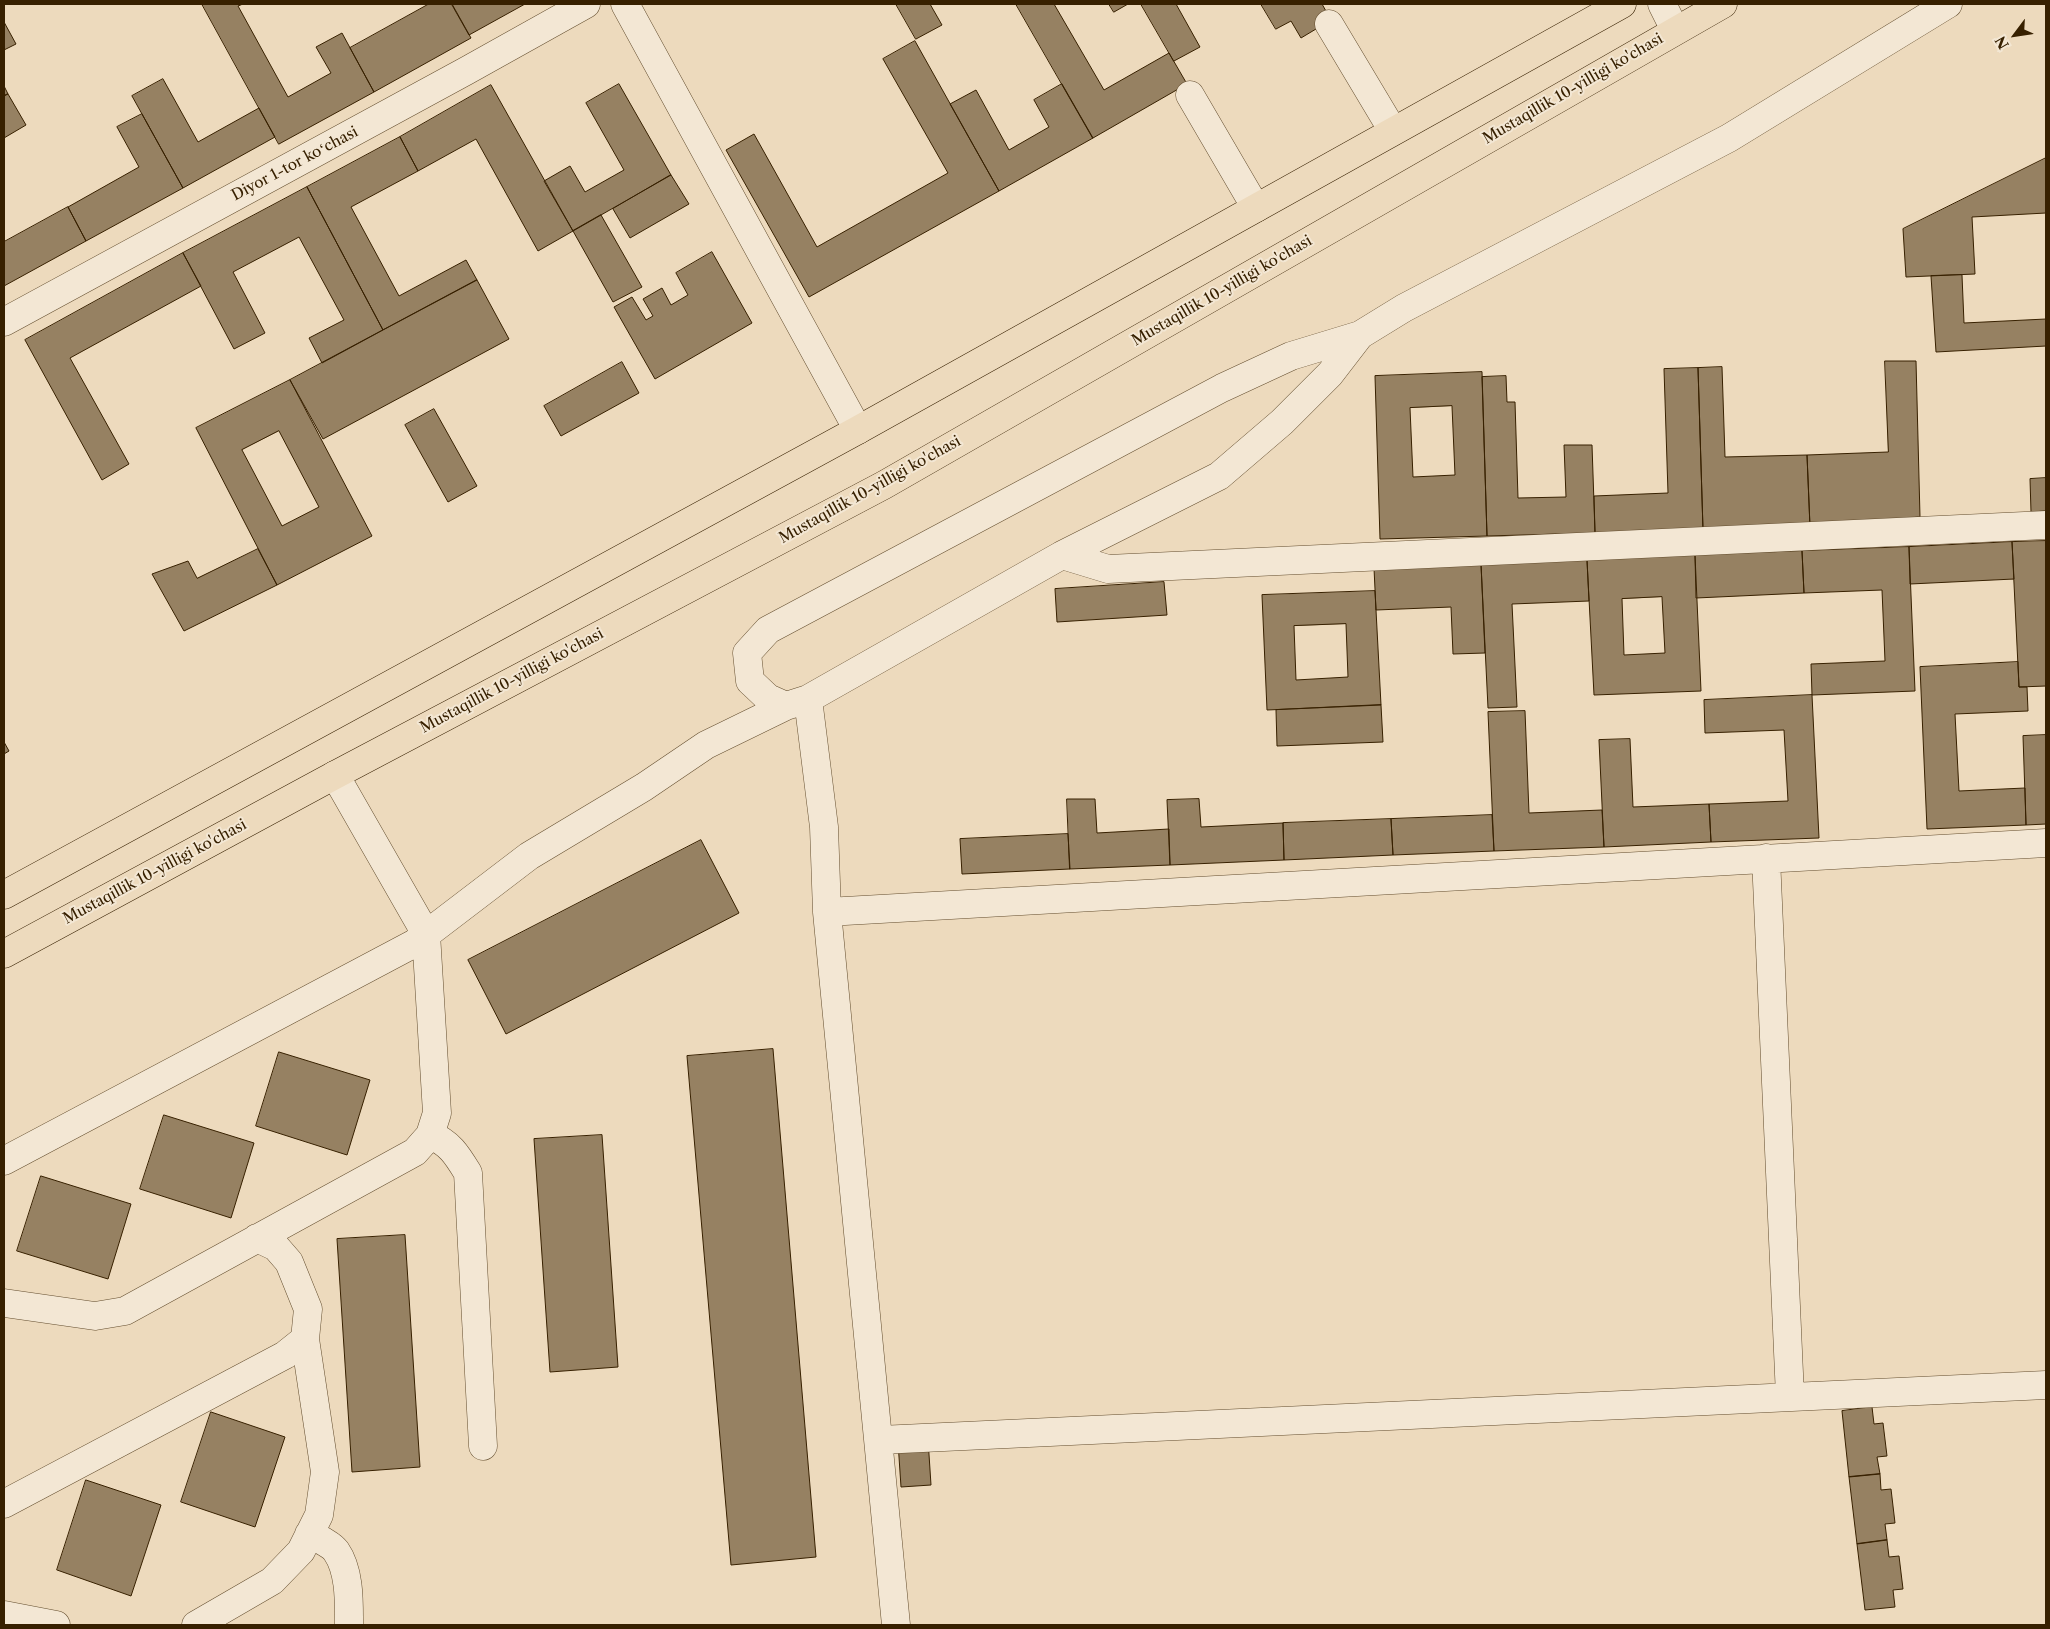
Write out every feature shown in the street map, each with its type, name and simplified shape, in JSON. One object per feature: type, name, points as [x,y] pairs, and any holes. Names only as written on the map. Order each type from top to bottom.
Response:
[{"type":"main road","points":[[4,895],[858,430],[1622,4]]},
{"type":"main road","name":"Mustaqillik 10-yilligi ko'chasi","points":[[4,954],[335,775],[884,485],[1723,4]]},
{"type":"street","name":"Diyor 1-tor koʻchasi","points":[[4,322],[586,4]]},
{"type":"street","points":[[625,4],[858,430]]},
{"type":"street","points":[[1662,4],[1675,30]]},
{"type":"street","points":[[797,703],[768,698],[750,680],[747,653],[768,630],[1222,388],[1291,356],[1360,335],[1404,308],[1729,138],[1948,4]]},
{"type":"street","points":[[1329,24],[1393,131]]},
{"type":"street","points":[[1190,95],[1256,208]]},
{"type":"street","points":[[4,1161],[406,948],[529,856],[644,787],[706,745],[797,703],[1062,555],[1219,476],[1282,422],[1323,381],[1360,335]]},
{"type":"street","points":[[1062,555],[1108,569],[2046,525]]},
{"type":"street","points":[[797,703],[824,827],[827,912],[880,1440],[896,1625]]},
{"type":"street","points":[[4,1303],[95,1316],[125,1311],[415,1152],[430,1135],[437,1113],[426,934],[335,775]]},
{"type":"street","points":[[827,912],[2046,843]]},
{"type":"street","points":[[1766,858],[1790,1396]]},
{"type":"street","points":[[430,1135],[444,1141],[455,1150],[468,1173],[483,1446]]},
{"type":"street","points":[[196,1625],[272,1581],[301,1551],[319,1515],[325,1472],[305,1339],[308,1309],[289,1262],[276,1247],[257,1238]]},
{"type":"street","points":[[4,1504],[284,1355],[305,1339]]},
{"type":"street","points":[[880,1440],[2046,1385]]},
{"type":"street","points":[[309,1534],[336,1550],[344,1567],[349,1601],[349,1625]]},
{"type":"street","points":[[4,1615],[56,1625]]},
{"type":"building","points":[[202,4],[243,4],[238,6],[288,97],[331,73],[316,47],[342,33],[374,92],[279,144]]},
{"type":"building","points":[[429,4],[452,4],[471,38],[374,92],[350,48]]},
{"type":"building","points":[[525,4],[469,35],[452,5]]},
{"type":"building","points":[[896,4],[930,4],[942,25],[916,39]]},
{"type":"building","points":[[1016,4],[1054,4],[1104,90],[1169,53],[1187,84],[1093,138]]},
{"type":"building","points":[[1109,4],[1128,4],[1114,12]]},
{"type":"building","points":[[1141,4],[1176,4],[1200,47],[1174,61]]},
{"type":"building","points":[[1261,4],[1322,4],[1331,20],[1301,38],[1291,21],[1276,29]]},
{"type":"building","points":[[4,22],[16,44],[4,50]]},
{"type":"building","points":[[915,41],[999,191],[809,297],[726,150],[754,134],[817,247],[948,173],[883,59]]},
{"type":"building","points":[[163,79],[198,142],[259,108],[275,137],[183,188],[132,96]]},
{"type":"building","points":[[619,84],[671,175],[573,231],[544,181],[570,166],[585,192],[624,170],[586,103]]},
{"type":"building","points":[[1062,84],[1093,138],[999,191],[950,104],[976,90],[1009,150],[1049,127],[1034,100]]},
{"type":"building","points":[[491,85],[573,231],[538,251],[476,139],[418,171],[400,137]]},
{"type":"building","points":[[4,86],[8,94],[4,96]]},
{"type":"building","points":[[8,94],[26,125],[4,138],[4,96]]},
{"type":"building","points":[[142,114],[183,188],[86,241],[68,207],[139,167],[117,127]]},
{"type":"building","points":[[400,137],[418,171],[351,207],[399,296],[466,260],[477,280],[383,330],[307,187]]},
{"type":"building","points":[[2046,158],[2046,213],[1972,217],[1975,274],[1906,277],[1903,229]]},
{"type":"building","points":[[671,175],[689,204],[630,238],[613,209]]},
{"type":"building","points":[[307,187],[383,330],[322,363],[309,338],[344,320],[299,237],[233,272],[265,333],[234,349],[183,253]]},
{"type":"building","points":[[68,207],[86,241],[4,286],[4,242]]},
{"type":"building","points":[[601,215],[642,287],[613,302],[573,231]]},
{"type":"building","points":[[712,252],[752,323],[655,379],[614,307],[632,297],[646,320],[653,316],[643,299],[662,288],[671,305],[688,295],[676,273]]},
{"type":"building","points":[[183,253],[201,286],[70,358],[129,464],[102,480],[25,340]]},
{"type":"building","points":[[1962,275],[1964,323],[2046,319],[2046,346],[1936,352],[1931,276]]},
{"type":"building","points":[[477,280],[509,339],[323,439],[290,380]]},
{"type":"building","points":[[1885,361],[1916,361],[1920,517],[1810,527],[1807,455],[1888,452]]},
{"type":"building","points":[[622,362],[639,393],[561,436],[544,406]]},
{"type":"building","points":[[1722,367],[1725,457],[1807,455],[1810,527],[1703,530],[1698,368]]},
{"type":"building","points":[[1698,368],[1703,530],[1595,533],[1594,496],[1668,493],[1664,369]]},
{"type":"building","points":[[1482,372],[1487,536],[1380,539],[1375,376]],"holes":[[[1452,406],[1455,475],[1413,477],[1410,408]]]},
{"type":"building","points":[[1506,376],[1507,402],[1515,402],[1518,498],[1566,497],[1564,445],[1592,445],[1595,533],[1487,536],[1482,377]]},
{"type":"building","points":[[290,380],[372,536],[277,585],[196,428]],"holes":[[[279,431],[319,507],[282,526],[242,450]]]},
{"type":"building","points":[[434,409],[477,486],[448,502],[405,425]]},
{"type":"building","points":[[2046,478],[2046,511],[2031,512],[2030,479]]},
{"type":"building","points":[[2046,541],[2046,686],[2019,687],[2012,542]]},
{"type":"building","points":[[2012,542],[2014,579],[1910,584],[1909,547]]},
{"type":"building","points":[[1909,547],[1915,691],[1812,695],[1811,664],[1885,661],[1882,590],[1804,593],[1802,551]]},
{"type":"building","points":[[258,549],[277,585],[184,631],[152,574],[188,561],[197,578]]},
{"type":"building","points":[[1802,551],[1804,593],[1696,598],[1695,555]]},
{"type":"building","points":[[1695,555],[1701,691],[1594,695],[1587,560]],"holes":[[[1662,597],[1665,653],[1624,655],[1622,599]]]},
{"type":"building","points":[[1587,560],[1589,601],[1512,604],[1517,707],[1488,708],[1481,564]]},
{"type":"building","points":[[1481,564],[1485,653],[1453,654],[1451,607],[1376,610],[1374,568]]},
{"type":"building","points":[[1164,582],[1167,615],[1057,622],[1055,589]]},
{"type":"building","points":[[1375,591],[1381,705],[1267,710],[1262,595]],"holes":[[[1346,624],[1348,677],[1296,680],[1294,626]]]},
{"type":"building","points":[[2018,662],[2019,687],[2027,687],[2028,711],[1955,714],[1959,791],[2025,788],[2026,825],[1927,829],[1920,667]]},
{"type":"building","points":[[1812,695],[1819,838],[1711,842],[1709,804],[1788,801],[1784,730],[1705,733],[1704,700]]},
{"type":"building","points":[[1381,705],[1383,742],[1277,746],[1276,710]]},
{"type":"building","points":[[1525,711],[1529,813],[1602,810],[1604,847],[1494,851],[1488,712]]},
{"type":"building","points":[[2046,735],[2046,824],[2026,825],[2023,736]]},
{"type":"building","points":[[1630,739],[1633,807],[1709,804],[1711,842],[1604,847],[1599,740]]},
{"type":"building","points":[[4,742],[9,751],[4,754]]},
{"type":"building","points":[[1067,799],[1095,799],[1097,833],[1169,829],[1170,865],[1070,869]]},
{"type":"building","points":[[1199,799],[1201,827],[1283,823],[1284,860],[1170,865],[1167,800]]},
{"type":"building","points":[[1492,815],[1494,851],[1393,855],[1391,819]]},
{"type":"building","points":[[1391,819],[1393,855],[1284,860],[1283,823]]},
{"type":"building","points":[[1068,834],[1070,869],[962,874],[960,839]]},
{"type":"building","points":[[701,840],[739,913],[506,1034],[468,960]]},
{"type":"building","points":[[773,1049],[816,1557],[731,1565],[687,1056]]},
{"type":"building","points":[[279,1052],[370,1080],[347,1155],[256,1126]]},
{"type":"building","points":[[164,1115],[254,1143],[231,1218],[140,1189]]},
{"type":"building","points":[[602,1135],[618,1367],[550,1372],[534,1139]]},
{"type":"building","points":[[41,1176],[131,1204],[108,1279],[17,1251]]},
{"type":"building","points":[[405,1235],[420,1467],[352,1472],[337,1239]]},
{"type":"building","points":[[1872,1407],[1874,1424],[1883,1423],[1887,1456],[1877,1457],[1880,1474],[1849,1477],[1842,1411]]},
{"type":"building","points":[[211,1412],[285,1437],[255,1527],[181,1502]]},
{"type":"building","points":[[928,1439],[931,1485],[901,1487],[898,1442]]},
{"type":"building","points":[[1880,1474],[1881,1490],[1891,1489],[1895,1523],[1885,1524],[1887,1540],[1857,1544],[1849,1477]]},
{"type":"building","points":[[86,1480],[161,1505],[131,1596],[57,1570]]},
{"type":"building","points":[[1887,1540],[1889,1557],[1899,1556],[1903,1589],[1893,1590],[1895,1607],[1865,1610],[1857,1544]]}]
